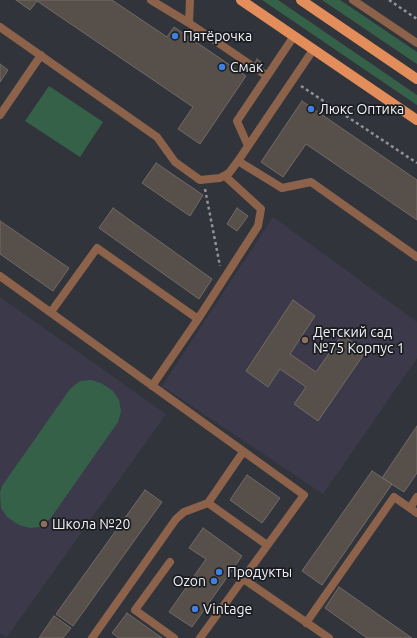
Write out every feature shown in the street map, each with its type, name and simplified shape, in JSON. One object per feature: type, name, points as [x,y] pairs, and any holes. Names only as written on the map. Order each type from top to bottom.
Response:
[{"type":"main road","points":[[241,0],[417,120]]},
{"type":"main road","points":[[301,0],[417,79]]},
{"type":"lane","points":[[151,0],[189,23],[267,76]]},
{"type":"lane","points":[[189,23],[190,0]]},
{"type":"lane","points":[[353,0],[417,43]]},
{"type":"lane","points":[[0,27],[157,137],[175,162],[200,180],[220,178],[230,173],[314,50]]},
{"type":"lane","points":[[248,146],[237,121],[294,36]]},
{"type":"lane","points":[[0,115],[41,55]]},
{"type":"lane","points":[[238,161],[282,188],[311,182],[417,257]]},
{"type":"lane","points":[[152,386],[198,319],[258,226],[261,209],[225,176]]},
{"type":"lane","points":[[51,312],[97,248],[198,319]]},
{"type":"lane","points":[[0,276],[304,495],[242,578],[200,638]]},
{"type":"lane","points":[[92,638],[176,519],[184,512],[208,503],[243,452]]},
{"type":"lane","points":[[306,623],[394,497],[417,513]]},
{"type":"lane","points":[[410,508],[417,498]]},
{"type":"lane","points":[[208,503],[267,546]]},
{"type":"lane","points":[[170,562],[135,610],[174,638]]},
{"type":"lane","points":[[242,578],[329,638]]},
{"type":"path","points":[[389,0],[417,19]]},
{"type":"path","points":[[203,180],[222,281]]},
{"type":"shaded area","name":"Детский сад №75 Корпус 1","points":[[273,217],[417,322],[417,358],[323,494],[162,386]]},
{"type":"shaded area","name":"Школа №20","points":[[0,297],[166,414],[6,638],[0,633]]},
{"type":"green space","points":[[262,0],[278,0],[417,95],[417,105]]},
{"type":"green space","points":[[322,0],[340,0],[417,52],[417,64]]},
{"type":"green space","points":[[49,86],[103,122],[80,157],[25,121]]},
{"type":"green space","points":[[91,380],[101,383],[113,391],[119,400],[121,411],[118,422],[50,519],[40,527],[30,528],[19,525],[7,517],[1,508],[0,493],[2,486],[70,389],[80,381]]},
{"type":"building","points":[[16,0],[112,0],[167,37],[174,27],[246,76],[200,144],[178,129],[193,107],[37,1],[30,10]]},
{"type":"building","points":[[257,59],[261,62],[259,66],[255,63]]},
{"type":"building","points":[[0,64],[8,70],[0,82]]},
{"type":"building","points":[[302,101],[417,180],[417,220],[306,144],[283,177],[261,162]]},
{"type":"building","points":[[156,163],[203,195],[190,216],[142,183]]},
{"type":"building","points":[[113,208],[212,279],[199,299],[99,228]]},
{"type":"building","points":[[237,208],[248,216],[237,231],[227,224]]},
{"type":"building","points":[[0,221],[69,268],[53,291],[0,254]]},
{"type":"building","points":[[293,300],[315,316],[290,354],[316,372],[342,335],[366,351],[318,421],[294,404],[306,387],[280,369],[268,387],[246,371]]},
{"type":"building","points":[[417,426],[417,473],[404,492],[382,478]]},
{"type":"building","points":[[372,471],[392,484],[322,585],[302,571]]},
{"type":"building","points":[[247,475],[280,498],[262,523],[230,500]]},
{"type":"building","points":[[145,490],[162,502],[73,626],[56,614]]},
{"type":"building","points":[[203,528],[242,556],[192,627],[169,612],[206,559],[189,548]]},
{"type":"building","points":[[339,587],[412,638],[367,638],[325,608]]},
{"type":"building","points":[[127,613],[162,638],[119,638],[112,633]]},
{"type":"building","points":[[54,616],[71,628],[63,638],[39,638]]},
{"type":"place","name":"Пятёрочка","points":[[175,36]]},
{"type":"place","name":"Смак","points":[[222,67]]},
{"type":"place","name":"Люкс Оптика","points":[[311,109]]},
{"type":"place","name":"Детский сад №75 Корпус 1","points":[[305,340]]},
{"type":"place","name":"Школа №20","points":[[44,524]]},
{"type":"place","name":"Продукты","points":[[219,572]]},
{"type":"place","name":"Ozon","points":[[214,581]]},
{"type":"place","name":"Vintage","points":[[195,609]]}]
